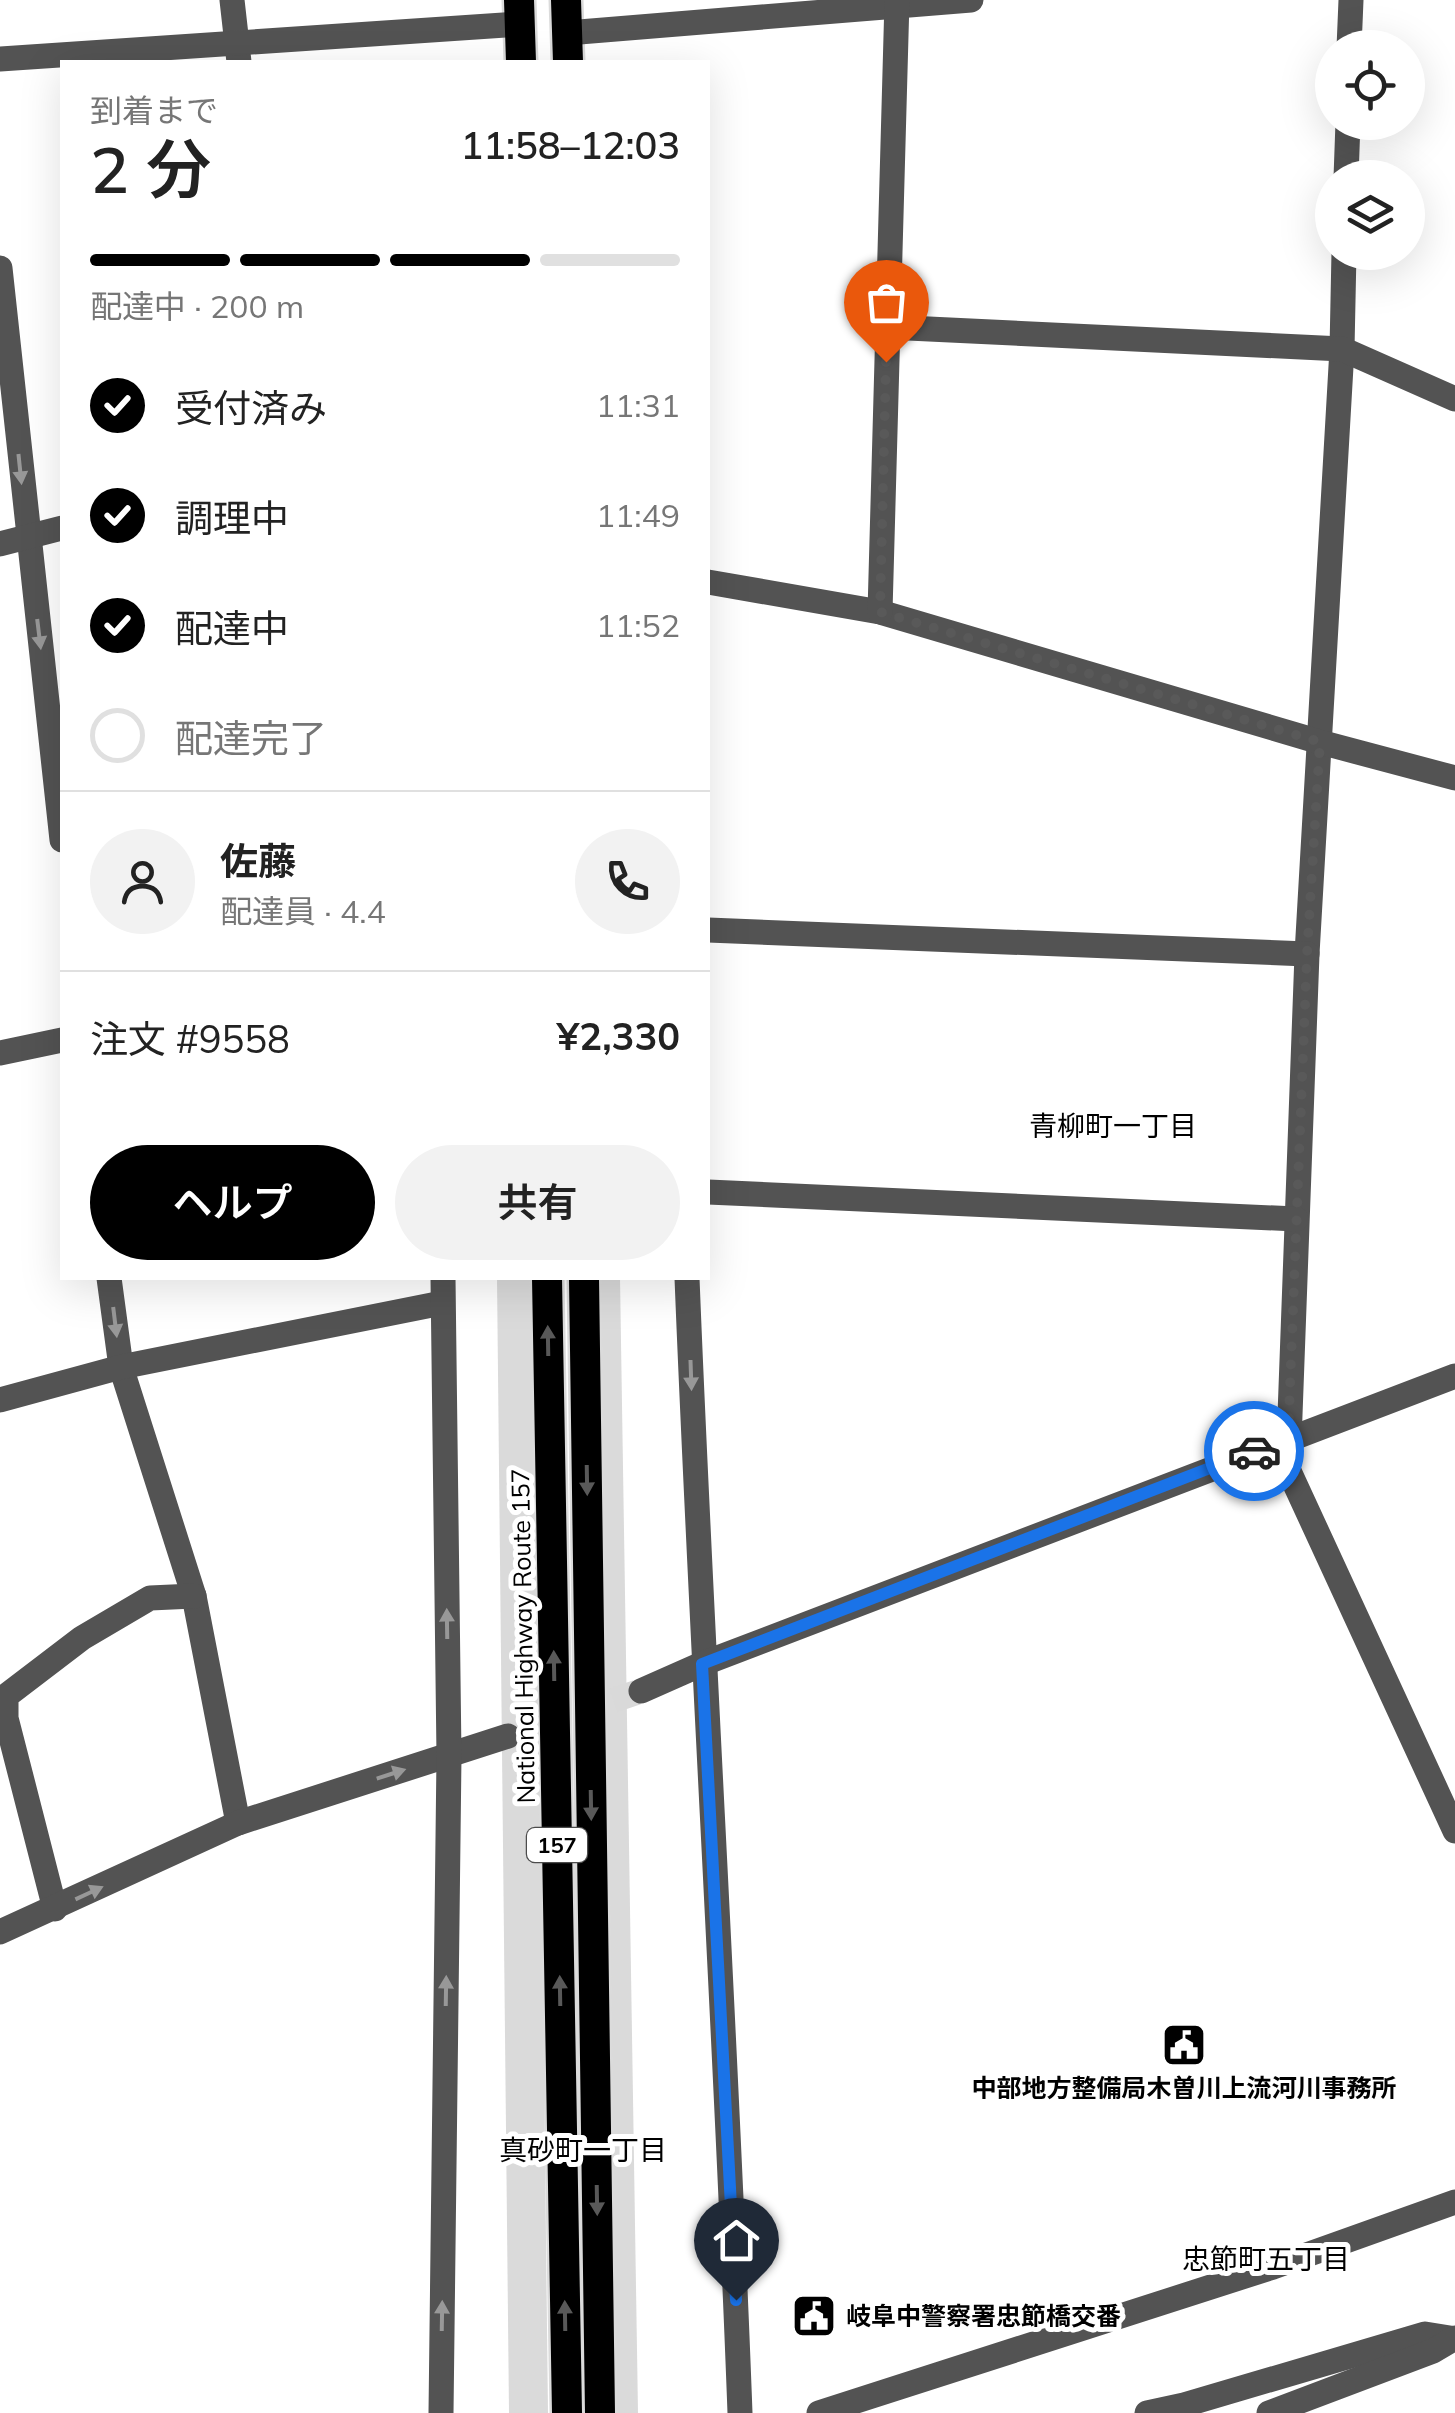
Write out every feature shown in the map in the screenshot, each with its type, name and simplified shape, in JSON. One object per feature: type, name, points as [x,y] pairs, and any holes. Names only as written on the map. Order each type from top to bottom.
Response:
[{"type":"highway","points":[[566,0],[568,48]]},
{"type":"highway","points":[[519,12],[520,60]]},
{"type":"highway","name":"National Highway Route 157","points":[[547,1280],[567,2413]]},
{"type":"highway","name":"157","points":[[584,1280],[600,2413]]},
{"type":"street","points":[[232,0],[238,52]]},
{"type":"street","points":[[568,48],[897,3],[971,0]]},
{"type":"street","points":[[1350,30],[1351,0]]},
{"type":"street","points":[[880,612],[897,3]]},
{"type":"street","points":[[0,59],[238,52],[519,12]]},
{"type":"street","points":[[0,268],[27,537],[60,791]]},
{"type":"street","points":[[1344,270],[1307,954],[1288,1469],[1455,1831]]},
{"type":"street","points":[[887,327],[1342,350],[1455,399]]},
{"type":"street","points":[[0,544],[60,529]]},
{"type":"street","points":[[710,582],[880,612],[1455,778]]},
{"type":"street","points":[[710,930],[1307,954]]},
{"type":"street","points":[[0,1054],[60,1040]]},
{"type":"street","points":[[710,1192],[1296,1219]]},
{"type":"street","points":[[110,1280],[121,1366],[194,1596],[238,1823]]},
{"type":"street","points":[[687,1280],[702,1664],[728,2111],[740,2413]]},
{"type":"street","points":[[0,1400],[121,1366],[442,1290],[449,1756],[441,2413]]},
{"type":"street","points":[[641,1692],[702,1664],[1455,1376]]},
{"type":"street","points":[[55,1909],[6,1718],[6,1696],[82,1638],[150,1598],[194,1596]]},
{"type":"street","points":[[0,1932],[238,1823],[508,1736]]},
{"type":"street","points":[[819,2413],[1273,2267],[1455,2202]]},
{"type":"street","points":[[1147,2413],[1425,2334],[1455,2338]]},
{"type":"street","points":[[1269,2413],[1433,2351],[1455,2338]]},
{"type":"shaded area","points":[[497,1280],[535,1280],[548,2413],[509,2413]]},
{"type":"shaded area","points":[[589,1280],[620,1280],[638,2413],[611,2413]]},
{"type":"tunnel","points":[[508,1736],[641,1691]]},
{"type":"way so far","points":[[886,362],[880,612],[1320,742],[1307,954],[1288,1438],[1254,1451]]},
{"type":"place","name":"中部地方整備局木曽川上流河川事務所","points":[[1184,2045]]},
{"type":"place","name":"岐阜中警察署忠節橋交番","points":[[814,2316]]},
{"type":"district","name":"青柳町一丁目","points":[[1113,1126]]},
{"type":"district","name":"真砂町一丁目","points":[[583,2150]]},
{"type":"district","name":"忠節町五丁目","points":[[1266,2259]]},
{"type":"route","points":[[736,2300],[702,1664],[1254,1451]]}]
